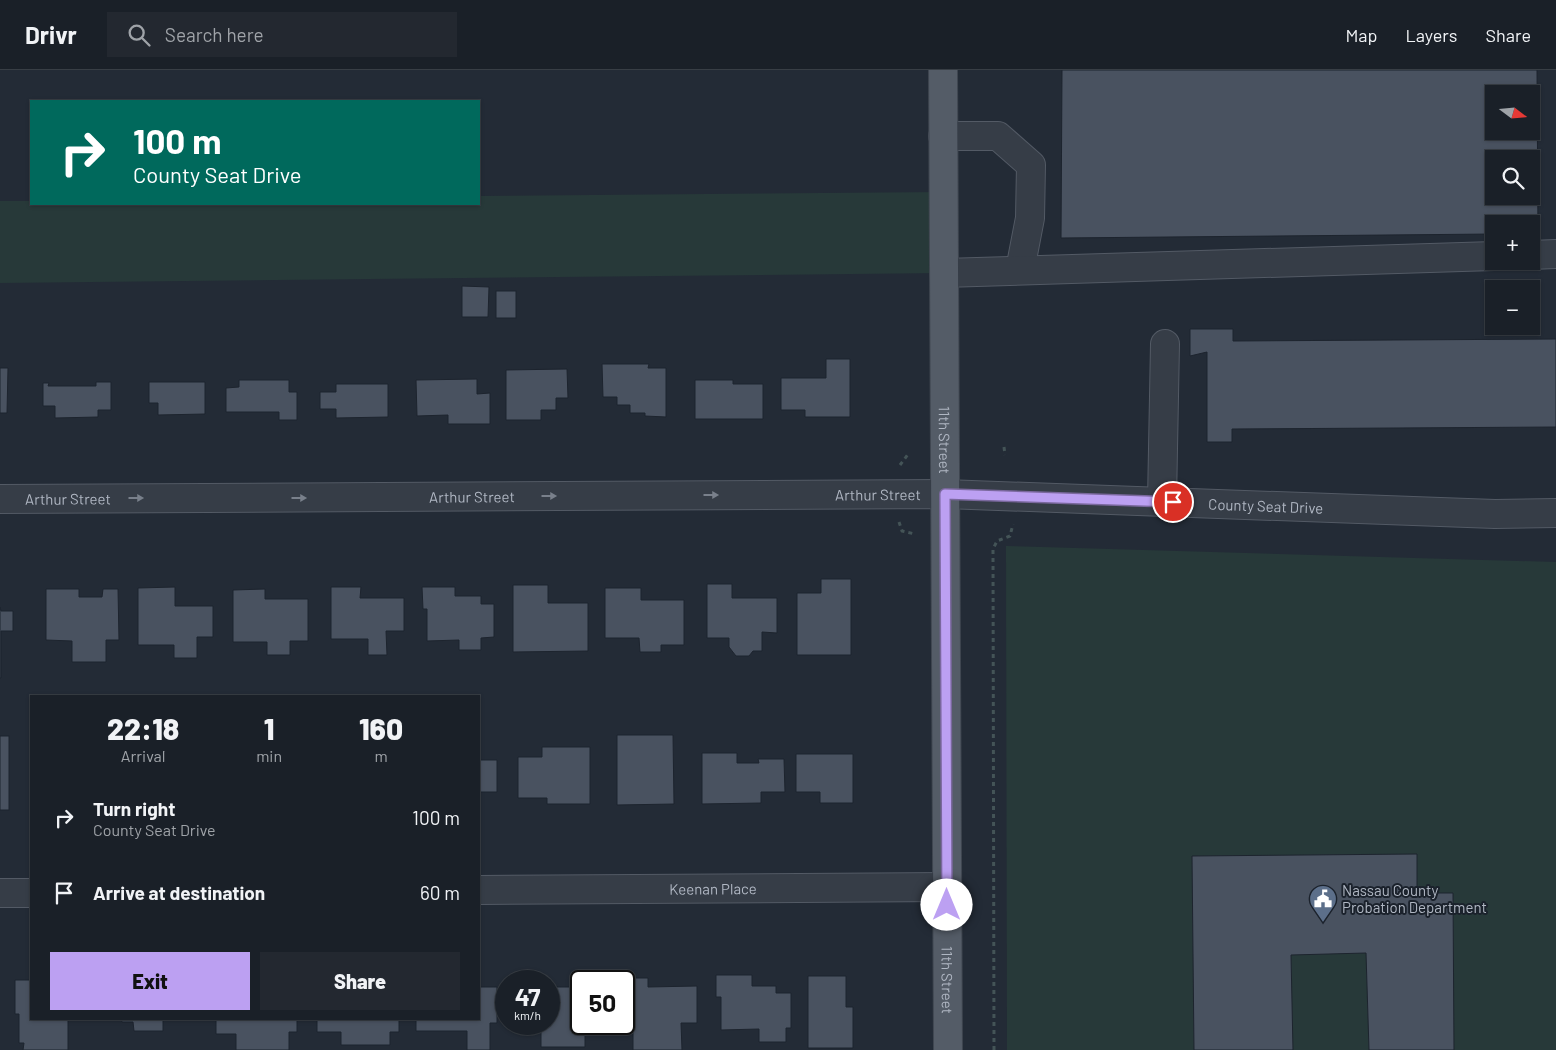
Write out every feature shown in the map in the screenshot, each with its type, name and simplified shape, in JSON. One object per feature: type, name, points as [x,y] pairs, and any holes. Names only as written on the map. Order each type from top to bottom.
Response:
[{"type":"main road","name":"11th Street","points":[[942,70],[948,1050]]},
{"type":"street","points":[[943,136],[998,136],[1031,165],[1030,218],[1020,270]]},
{"type":"street","points":[[1540,255],[1556,254]]},
{"type":"street","points":[[944,273],[1485,256]]},
{"type":"street","points":[[1162,501],[1165,344]]},
{"type":"street","name":"Arthur Street","points":[[0,499],[945,494]]},
{"type":"street","name":"County Seat Drive","points":[[945,494],[1495,514],[1556,513]]},
{"type":"street","name":"Keenan Place","points":[[480,890],[947,887]]},
{"type":"street","points":[[0,893],[30,893]]},
{"type":"path","points":[[1004,447],[1005,455]]},
{"type":"path","points":[[900,465],[909,453]]},
{"type":"path","points":[[898,518],[902,531],[915,534]]},
{"type":"path","points":[[994,1050],[993,549],[997,541],[1010,536],[1013,524]]},
{"type":"shaded area","points":[[943,192],[944,273],[0,283],[0,201],[30,201],[30,205],[480,205],[480,196]]},
{"type":"shaded area","points":[[1006,546],[1556,562],[1556,1050],[1007,1050]]},
{"type":"building","points":[[1062,70],[1537,70],[1537,85],[1485,85],[1485,140],[1537,140],[1537,150],[1485,150],[1485,205],[1538,205],[1538,215],[1485,215],[1485,234],[1061,238]]},
{"type":"building","points":[[462,286],[489,287],[488,317],[462,317]]},
{"type":"building","points":[[496,291],[516,291],[516,318],[496,318]]},
{"type":"building","points":[[1190,329],[1233,329],[1233,341],[1556,339],[1556,427],[1232,429],[1232,442],[1207,442],[1207,352],[1190,356]]},
{"type":"building","points":[[826,359],[850,359],[850,417],[805,417],[805,410],[781,410],[781,378],[826,378]]},
{"type":"building","points":[[602,364],[649,364],[648,368],[666,368],[666,417],[645,416],[645,413],[630,413],[630,405],[617,405],[617,397],[603,397]]},
{"type":"building","points":[[0,368],[8,368],[7,413],[0,413]]},
{"type":"building","points":[[567,369],[568,398],[556,398],[556,410],[541,410],[541,420],[506,420],[506,370]]},
{"type":"building","points":[[477,379],[477,394],[490,393],[490,424],[448,424],[448,415],[417,416],[416,380]]},
{"type":"building","points":[[239,380],[289,380],[289,392],[297,392],[297,420],[279,420],[279,412],[226,412],[226,388],[239,387]]},
{"type":"building","points":[[695,380],[733,380],[733,384],[763,384],[763,419],[695,419]]},
{"type":"building","points":[[96,382],[111,382],[111,410],[98,410],[98,417],[55,418],[55,406],[43,406],[43,383],[49,383],[48,386],[96,386]]},
{"type":"building","points":[[149,382],[205,382],[205,414],[158,415],[158,403],[149,403]]},
{"type":"building","points":[[336,384],[388,384],[388,417],[336,418],[336,409],[320,409],[320,392],[336,392]]},
{"type":"building","points":[[821,579],[851,579],[851,655],[797,655],[797,593],[821,593]]},
{"type":"building","points":[[707,584],[732,584],[732,598],[777,598],[777,633],[762,632],[762,651],[753,651],[749,656],[736,656],[729,647],[729,638],[707,638]]},
{"type":"building","points":[[513,585],[548,585],[548,603],[588,603],[588,651],[513,652]]},
{"type":"building","points":[[175,587],[175,606],[213,606],[213,637],[197,637],[197,658],[174,658],[174,645],[138,645],[138,588]]},
{"type":"building","points":[[331,587],[361,587],[360,598],[404,598],[404,631],[386,631],[387,655],[368,655],[368,639],[331,639]]},
{"type":"building","points":[[422,587],[455,587],[455,596],[481,596],[481,604],[494,604],[494,637],[481,638],[481,650],[459,650],[459,640],[427,641],[427,609],[423,609]]},
{"type":"building","points":[[605,588],[641,588],[641,600],[684,600],[684,645],[661,645],[661,652],[640,652],[639,638],[605,638]]},
{"type":"building","points":[[46,589],[79,589],[79,597],[102,597],[103,589],[118,589],[119,640],[106,640],[106,662],[72,662],[72,641],[46,640]]},
{"type":"building","points":[[265,589],[265,599],[308,599],[308,641],[290,641],[290,655],[267,655],[267,642],[233,642],[233,590]]},
{"type":"building","points":[[0,607],[1,611],[13,611],[13,631],[1,631],[1,678],[0,678]]},
{"type":"building","points":[[617,735],[673,735],[674,804],[617,805]]},
{"type":"building","points":[[0,736],[9,736],[9,810],[0,810]]},
{"type":"building","points":[[542,747],[590,747],[590,804],[547,804],[547,798],[518,798],[518,757],[542,757]]},
{"type":"building","points":[[702,753],[737,753],[737,763],[759,763],[758,759],[784,759],[785,792],[761,792],[761,803],[702,804]]},
{"type":"building","points":[[796,754],[853,754],[853,803],[820,803],[820,792],[796,792]]},
{"type":"building","points":[[480,760],[497,760],[497,792],[480,792]]},
{"type":"building","name":"Nassau County Probation Department","points":[[1417,854],[1417,893],[1453,893],[1454,1050],[1369,1050],[1366,953],[1291,955],[1293,1050],[1194,1050],[1192,856]]},
{"type":"building","points":[[716,975],[752,975],[752,986],[776,986],[776,993],[791,993],[791,1028],[786,1028],[786,1042],[759,1042],[759,1029],[721,1030],[721,997],[716,997]]},
{"type":"building","points":[[808,976],[846,976],[846,1007],[853,1007],[853,1048],[808,1048]]},
{"type":"building","points":[[635,978],[648,978],[648,987],[697,986],[697,1023],[681,1023],[682,1050],[633,1050],[633,1035],[635,1035]]},
{"type":"building","points":[[15,980],[30,980],[30,1020],[68,1020],[68,1050],[23,1050],[24,1043],[19,1043],[19,1014],[15,1014]]},
{"type":"building","points":[[480,987],[495,987],[495,1023],[490,1023],[490,1050],[467,1050],[467,1031],[416,1031],[416,1020],[480,1020]]},
{"type":"building","points":[[560,987],[570,987],[570,1035],[585,1035],[585,1047],[541,1047],[541,1035],[560,1035]]},
{"type":"building","points":[[121,1020],[163,1020],[163,1031],[134,1031],[133,1022],[122,1022]]},
{"type":"building","points":[[216,1020],[297,1020],[297,1032],[289,1032],[289,1050],[236,1050],[236,1034],[216,1034]]},
{"type":"building","points":[[317,1020],[399,1020],[399,1032],[390,1032],[390,1045],[341,1045],[341,1032],[317,1032]]},
{"type":"place","name":"Nassau County Probation Department","points":[[1323,923]]},
{"type":"route","points":[[947,905],[945,494],[1173,502]]}]
